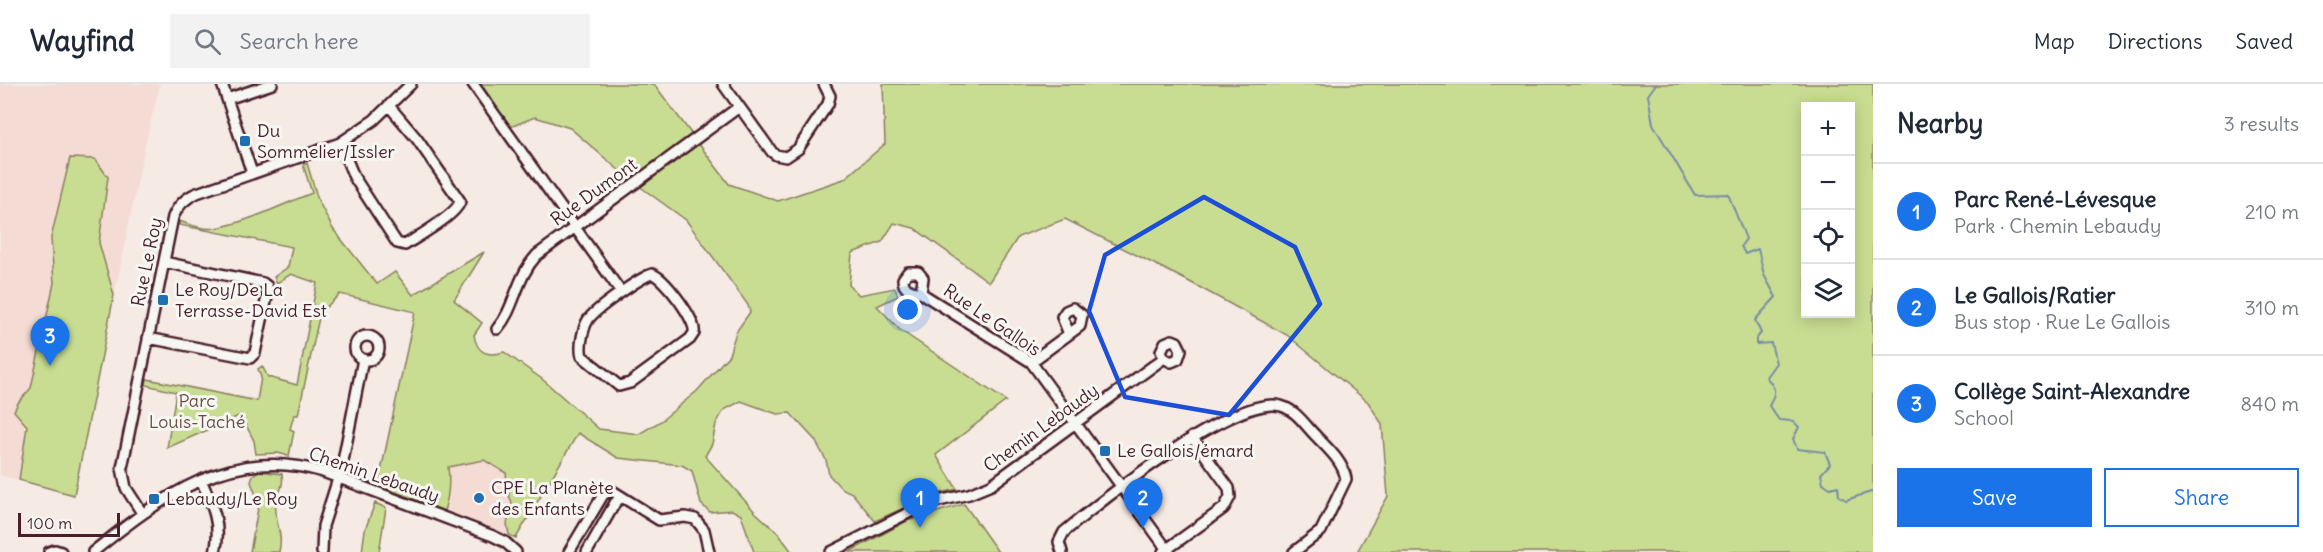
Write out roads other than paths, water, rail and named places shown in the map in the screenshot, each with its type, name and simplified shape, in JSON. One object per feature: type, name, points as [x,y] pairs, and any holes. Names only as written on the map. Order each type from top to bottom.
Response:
[{"type":"street","points":[[222,84],[252,173]]},
{"type":"street","points":[[227,99],[272,84]]},
{"type":"street","name":"Rue Le Roy","points":[[142,513],[126,488],[122,468],[173,217],[182,202],[197,193],[340,142],[356,133],[390,107],[411,84]]},
{"type":"street","points":[[473,84],[621,292]]},
{"type":"street","points":[[723,84],[772,152],[781,157],[790,156],[798,149],[828,104],[830,96],[824,84]]},
{"type":"street","points":[[340,142],[354,177],[396,243],[405,245],[431,227],[457,208],[460,201],[417,139],[390,107]]},
{"type":"street","name":"Rue Dumont","points":[[497,329],[505,318],[521,276],[531,261],[739,107]]},
{"type":"street","points":[[148,338],[250,358],[255,352],[268,292],[267,286],[263,283],[164,262]]},
{"type":"street","points":[[656,274],[693,322],[695,329],[690,339],[630,383],[619,386],[584,360],[580,348],[588,320],[621,292],[645,276],[656,274]]},
{"type":"street","name":"Rue Le Gallois","points":[[921,293],[1031,362],[1166,551]]},
{"type":"street","points":[[1031,362],[1069,334]]},
{"type":"street","name":"Chemin Lebaudy","points":[[831,552],[926,504],[969,494],[991,485],[1164,358]]},
{"type":"street","points":[[322,552],[323,526],[338,478],[363,359]]},
{"type":"street","points":[[1062,552],[1059,542],[1064,532],[1122,487],[1192,437],[1239,414],[1266,405],[1280,406],[1293,412],[1339,462],[1345,474],[1345,485],[1322,531],[1294,552]]},
{"type":"street","points":[[1166,551],[1224,508],[1230,497],[1225,483],[1192,437]]},
{"type":"street","name":"Chemin Lebaudy","points":[[93,552],[142,513],[201,480],[235,467],[270,464],[305,468],[338,478],[493,536],[516,552]]},
{"type":"street","points":[[201,480],[216,518],[218,535],[215,552]]},
{"type":"street","points":[[569,552],[603,495],[611,490],[659,520],[685,517],[695,519],[704,530],[709,552]]},
{"type":"street","points":[[587,552],[615,503],[621,497]]},
{"type":"street","points":[[49,552],[54,550],[61,552]]},
{"type":"waterway","points":[[1656,84],[1648,95],[1653,124],[1695,195],[1728,194],[1746,239],[1741,246],[1745,254],[1758,249],[1764,275],[1776,297],[1755,320],[1761,333],[1756,339],[1756,344],[1771,343],[1776,363],[1766,377],[1774,391],[1769,406],[1779,420],[1793,421],[1799,427],[1793,439],[1797,449],[1825,452],[1830,464],[1821,474],[1823,483],[1830,488],[1838,486],[1839,496],[1846,500],[1873,493]]},
{"type":"place","name":"Du Sommelier/Issler","points":[[245,141]]},
{"type":"place","name":"Le Roy/De La Terrasse-David Est","points":[[163,300]]},
{"type":"place","name":"Collège Saint-Alexandre","points":[[50,366]]},
{"type":"place","name":"Le Gallois/émard","points":[[1105,451]]},
{"type":"place","name":"CPE La Planète des Enfants","points":[[479,498]]},
{"type":"place","name":"Lebaudy/Le Roy","points":[[154,499]]},
{"type":"place","name":"Parc René-Lévesque","points":[[920,528]]},
{"type":"place","name":"Le Gallois/Ratier","points":[[1143,528]]},
{"type":"park label","name":"Parc Louis-Taché","points":[[197,411]]}]
